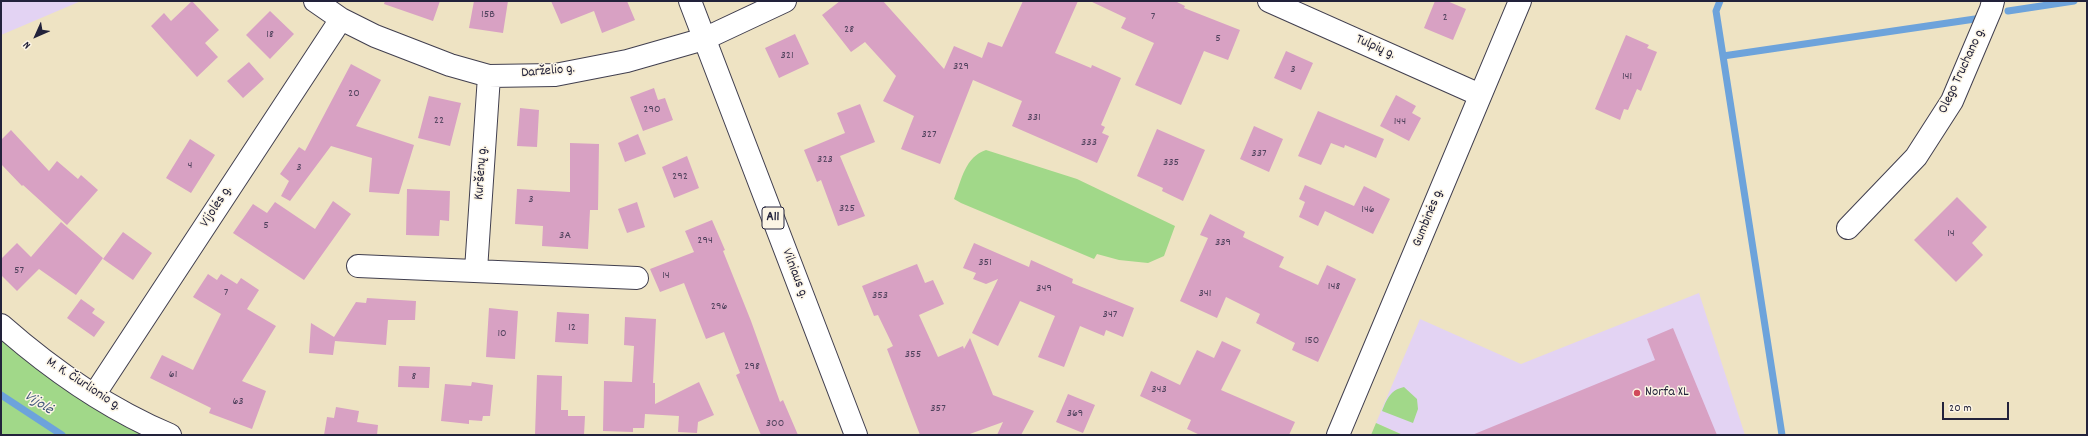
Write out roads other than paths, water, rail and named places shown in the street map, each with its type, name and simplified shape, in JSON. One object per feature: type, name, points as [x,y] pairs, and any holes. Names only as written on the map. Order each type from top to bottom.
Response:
[{"type":"main road","name":"Darželio g.","points":[[315,1],[341,19],[412,52],[450,66],[489,76],[555,75],[626,61],[704,39],[785,1]]},
{"type":"main road","name":"Vilniaus g.","points":[[690,1],[856,435]]},
{"type":"main road","name":"Tulpių g.","points":[[1269,1],[1480,95]]},
{"type":"main road","name":"Gumbinės g.","points":[[1338,435],[1520,1]]},
{"type":"main road","name":"Olego Truchano g.","points":[[1848,228],[1916,157],[1952,101],[1993,1]]},
{"type":"main road","name":"Vijolės g.","points":[[94,395],[341,19]]},
{"type":"main road","name":"Kuršėnų g.","points":[[476,270],[489,76]]},
{"type":"main road","points":[[358,266],[637,278]]},
{"type":"main road","name":"M. K. Čiurlionio g.","points":[[1,325],[48,364],[94,395],[170,435]]},
{"type":"waterway","points":[[1720,1],[1716,11],[1782,435]]},
{"type":"waterway","points":[[2008,11],[2074,1]]},
{"type":"waterway","points":[[1723,56],[1975,19]]},
{"type":"waterway","name":"Vijolė","points":[[1,395],[62,435]]},
{"type":"place","name":"Norfa XL","points":[[1637,393]]}]
